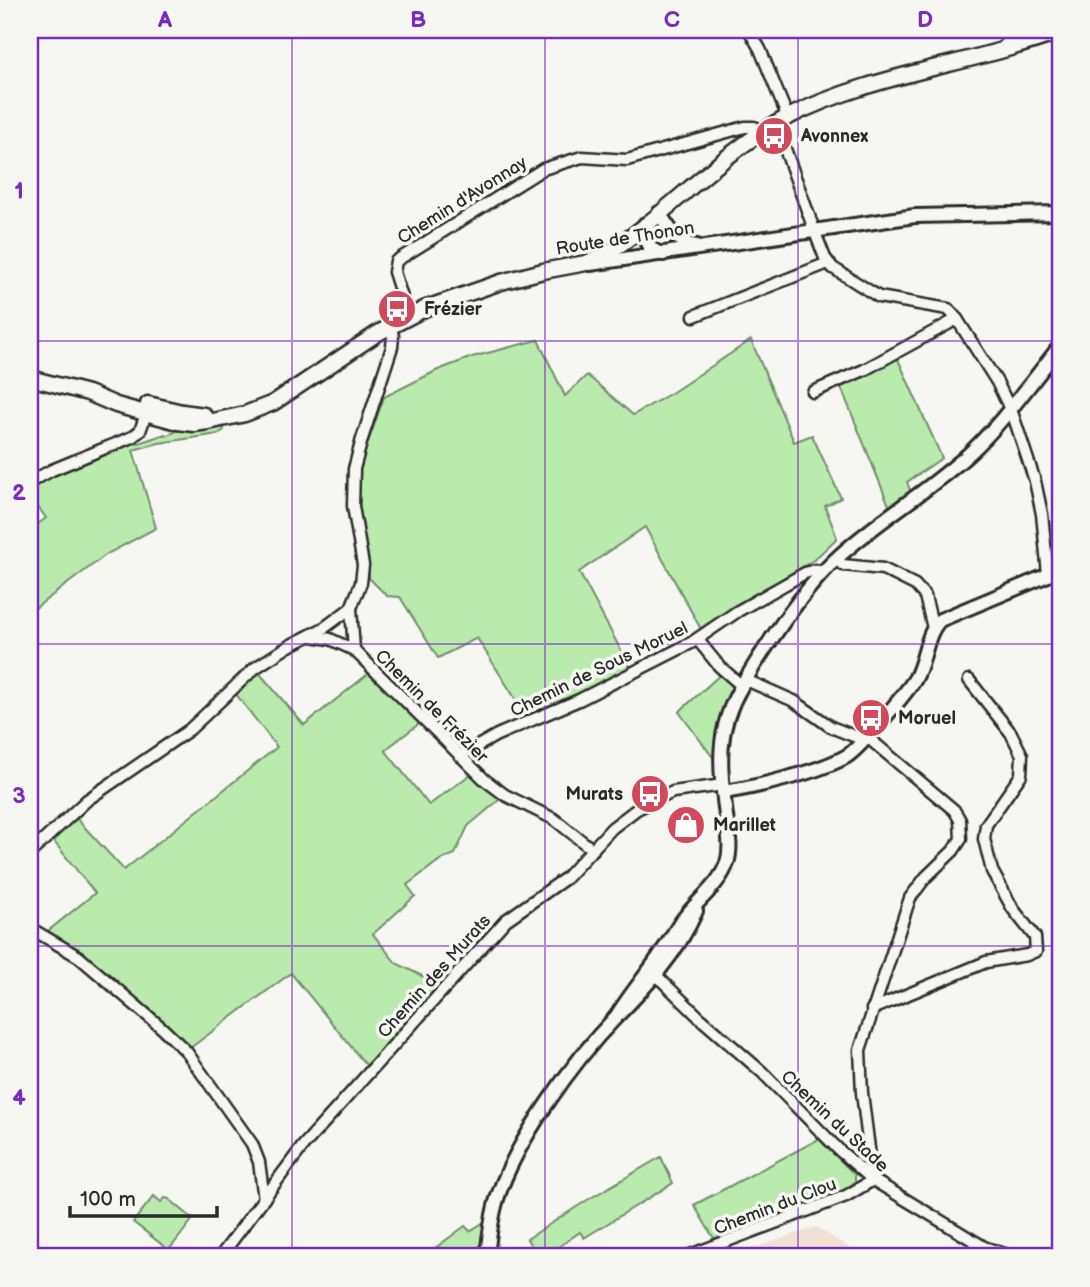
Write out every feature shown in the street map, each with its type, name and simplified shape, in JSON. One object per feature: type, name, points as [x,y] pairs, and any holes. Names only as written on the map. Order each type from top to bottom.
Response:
[{"type":"main road","points":[[579,264],[603,256],[721,163],[777,124],[853,90],[997,53],[1060,31]]},
{"type":"main road","name":"Route de Thonon","points":[[30,378],[89,393],[116,405],[148,409],[194,424],[230,417],[255,411],[282,398],[408,316],[501,282],[579,264]]},
{"type":"street","points":[[723,788],[782,779],[838,761],[852,753],[916,677],[933,628],[945,617],[1054,572],[1038,493],[1010,410],[997,382],[957,319],[945,307],[896,301],[871,293],[828,263],[783,144],[760,49],[749,30]]},
{"type":"street","points":[[997,53],[1019,30]]},
{"type":"street","name":"Chemin d'Avonnay","points":[[408,316],[394,272],[396,261],[538,171],[582,157],[627,160],[746,127],[777,124]]},
{"type":"street","points":[[659,213],[678,240],[701,246]]},
{"type":"street","name":"Route de Thonon","points":[[579,264],[925,215],[1060,213]]},
{"type":"street","points":[[645,224],[646,242],[651,249],[663,254]]},
{"type":"street","points":[[694,316],[828,263]]},
{"type":"street","points":[[813,392],[864,370],[957,319]]},
{"type":"street","name":"Chemin de Frézier","points":[[390,326],[392,347],[354,469],[353,506],[363,574],[351,608],[354,650],[470,766],[499,791],[554,819],[593,850]]},
{"type":"street","points":[[487,1257],[497,1200],[510,1168],[563,1082],[616,1017],[631,992],[654,972],[680,924],[721,875],[729,855],[720,754],[722,733],[728,713],[744,683],[823,572],[959,463],[1010,410],[1060,345]]},
{"type":"street","points":[[30,482],[132,437],[140,431],[148,409]]},
{"type":"street","points":[[836,559],[843,565],[883,569],[915,585],[925,596],[933,628]]},
{"type":"street","name":"Chemin de Sous Moruel","points":[[460,756],[497,735],[599,690],[697,639],[738,611],[805,573],[815,570],[823,572]]},
{"type":"street","points":[[30,853],[87,800],[195,724],[255,668],[275,654],[311,636],[351,608]]},
{"type":"street","points":[[311,636],[330,639],[354,650]]},
{"type":"street","points":[[697,639],[719,666],[744,683],[794,701],[831,727],[865,738],[954,810],[960,820],[958,845],[926,877],[910,898],[862,1044],[859,1062],[873,1180]]},
{"type":"street","points":[[872,1009],[986,962],[1027,955],[1035,951],[1035,937],[1013,909],[992,871],[984,839],[988,821],[1021,775],[1022,755],[1012,733],[969,680]]},
{"type":"street","name":"Chemin des Murats","points":[[220,1257],[318,1128],[493,933],[517,911],[566,878],[618,823],[653,800],[686,788],[723,788]]},
{"type":"street","points":[[30,928],[79,957],[186,1051],[252,1144],[260,1162],[264,1199]]},
{"type":"street","name":"Chemin du Stade","points":[[654,972],[873,1180],[977,1243],[1014,1257]]},
{"type":"street","name":"Chemin du Clou","points":[[686,1257],[846,1196],[873,1180]]},
{"type":"street","points":[[971,1257],[977,1243]]},
{"type":"shaded area","points":[[817,1227],[854,1251],[851,1257],[735,1257],[734,1254]]},
{"type":"green space","points":[[538,340],[565,396],[587,375],[633,415],[751,340],[794,442],[812,435],[841,498],[825,506],[837,538],[815,559],[702,631],[645,527],[579,572],[631,669],[527,717],[477,638],[438,658],[400,597],[387,596],[369,578],[358,482],[359,468],[384,397],[438,370],[472,357]]},
{"type":"green space","points":[[897,357],[942,458],[907,482],[911,493],[890,508],[840,385]]},
{"type":"green space","points":[[223,425],[224,430],[218,434],[133,450],[156,528],[107,554],[30,612],[30,530],[46,518],[30,496],[30,487],[64,469],[130,442],[136,444],[183,428]]},
{"type":"green space","points":[[255,668],[304,725],[373,670],[424,720],[385,750],[429,805],[475,771],[505,795],[468,826],[455,854],[440,860],[407,885],[415,896],[373,934],[396,963],[444,987],[370,1070],[291,973],[186,1051],[162,1028],[43,935],[95,893],[52,839],[76,818],[124,870],[277,747],[232,689]]},
{"type":"green space","points":[[722,673],[735,686],[718,730],[715,760],[679,712]]},
{"type":"green space","points":[[819,1139],[855,1175],[855,1182],[846,1189],[847,1192],[718,1239],[713,1237],[694,1205]]},
{"type":"green space","points":[[661,1157],[673,1183],[584,1238],[580,1232],[544,1257],[538,1257],[527,1239]]},
{"type":"green space","points":[[154,1196],[161,1202],[165,1198],[169,1199],[193,1219],[169,1250],[133,1222]]},
{"type":"green space","points":[[484,1222],[479,1257],[423,1257],[465,1226],[470,1231]]},
{"type":"place","name":"Avonnex","points":[[774,136]]},
{"type":"place","name":"Frézier","points":[[397,309]]},
{"type":"place","name":"Moruel","points":[[871,718]]},
{"type":"place","name":"Murats","points":[[650,794]]},
{"type":"place","name":"Marillet","points":[[686,825]]}]
